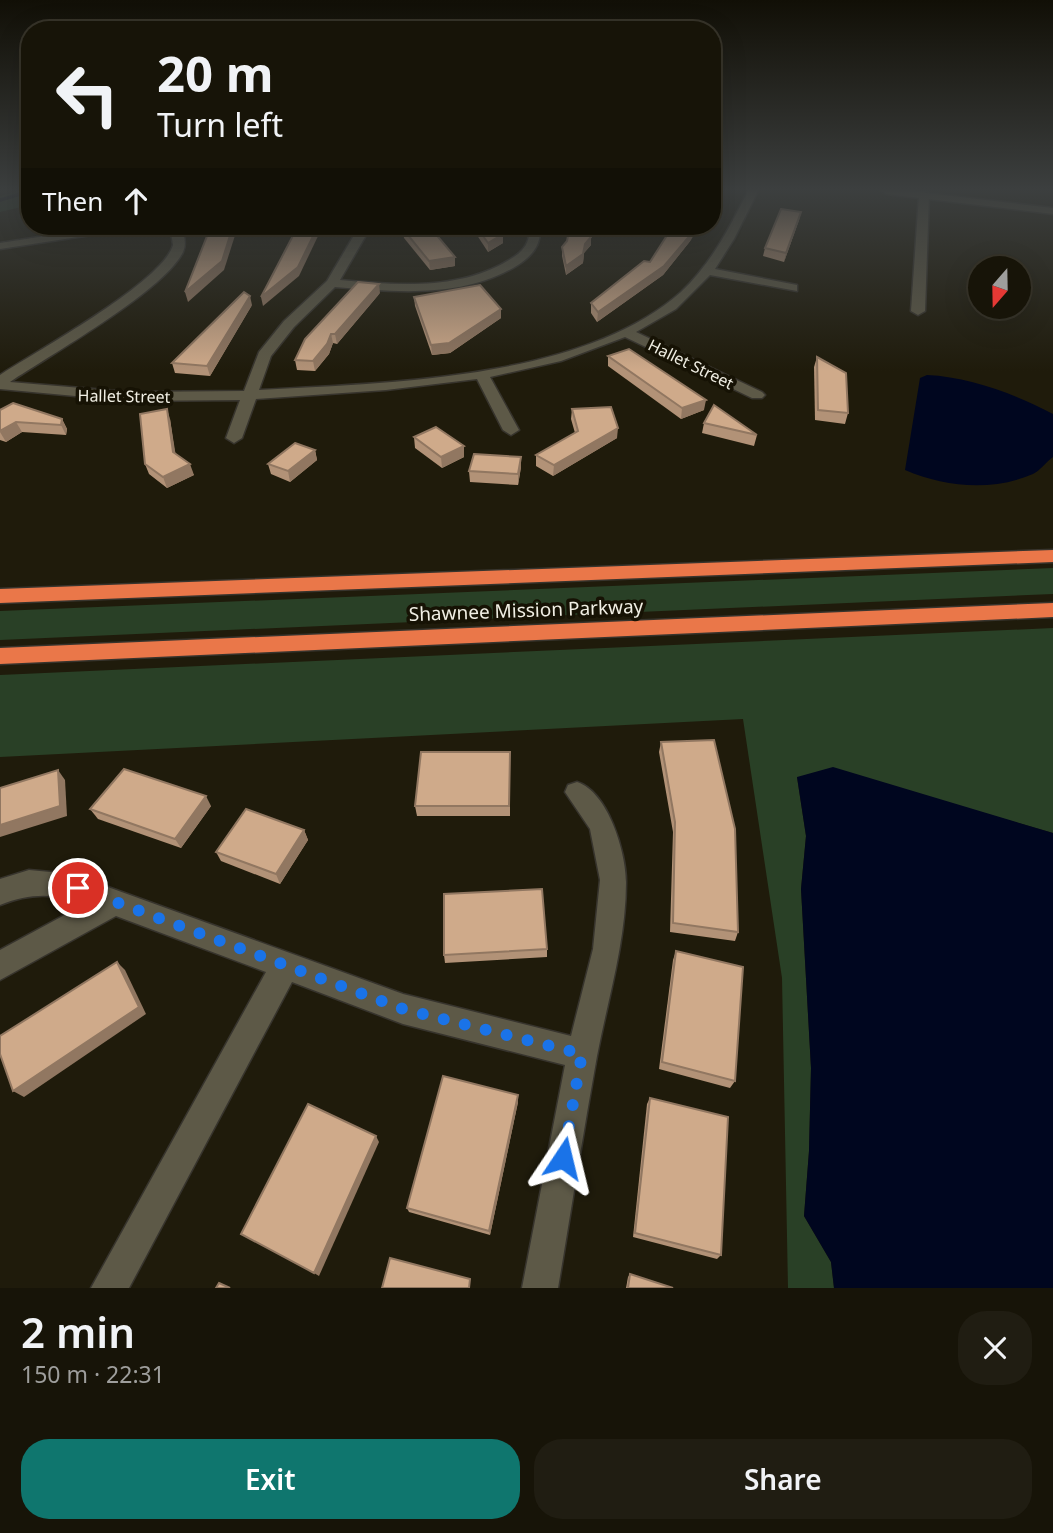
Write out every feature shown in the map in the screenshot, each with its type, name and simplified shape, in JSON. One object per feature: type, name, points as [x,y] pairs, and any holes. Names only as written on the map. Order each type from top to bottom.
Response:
[{"type":"highway","name":"Shawnee Mission Parkway","points":[[0,596],[1053,556]]},
{"type":"highway","name":"Shawnee Mission Parkway","points":[[0,656],[1053,610]]},
{"type":"street","points":[[0,383],[157,277],[177,251]]},
{"type":"street","points":[[234,438],[264,355],[277,337],[332,283],[351,251]]},
{"type":"street","points":[[332,283],[416,287],[473,279],[505,268],[527,251]]},
{"type":"street","name":"Hallet Street","points":[[0,383],[103,397],[250,395],[384,386],[482,373],[547,359],[625,332],[671,306],[708,271],[721,251]]},
{"type":"street","points":[[918,311],[921,251]]},
{"type":"street","points":[[708,271],[793,288]]},
{"type":"street","name":"Hallet Street","points":[[625,332],[757,395]]},
{"type":"street","points":[[482,373],[489,392],[511,430]]},
{"type":"street","points":[[540,1288],[582,1054],[607,949],[613,880],[602,825],[577,792]]},
{"type":"street","points":[[0,892],[7,888],[51,880],[403,1009],[582,1054]]},
{"type":"street","points":[[0,966],[114,902]]},
{"type":"street","points":[[109,1288],[286,965]]},
{"type":"green space","points":[[1053,568],[1053,594],[0,640],[0,611]]},
{"type":"green space","points":[[1053,628],[1053,833],[890,786],[797,777],[806,836],[801,889],[811,1068],[804,1216],[831,1262],[834,1288],[788,1288],[782,978],[743,719],[0,757],[0,675]]},
{"type":"water","points":[[927,375],[959,379],[992,388],[1053,414],[1053,457],[1033,474],[1017,480],[985,485],[936,480],[905,470],[920,378]]},
{"type":"water","points":[[833,767],[1053,833],[1053,1288],[834,1288],[831,1262],[804,1216],[811,1068],[801,889],[806,836],[797,777]]},
{"type":"building","points":[[201,251],[225,251],[222,261],[185,292]]},
{"type":"building","points":[[285,251],[306,251],[298,267],[261,297]]},
{"type":"building","points":[[421,251],[450,251],[455,257],[429,261]]},
{"type":"building","points":[[563,251],[584,251],[583,254],[566,266]]},
{"type":"building","points":[[657,251],[677,251],[664,266],[598,312],[591,303],[644,261],[650,262]]},
{"type":"building","points":[[358,282],[379,284],[335,334],[331,334],[327,344],[313,361],[295,360],[305,339]]},
{"type":"building","points":[[480,285],[501,309],[449,343],[431,345],[414,297]]},
{"type":"building","points":[[244,292],[250,296],[207,366],[172,363]]},
{"type":"building","points":[[629,349],[706,400],[682,408],[608,356]]},
{"type":"building","points":[[817,357],[846,373],[848,413],[818,410]]},
{"type":"building","points":[[13,403],[62,419],[61,425],[16,422],[0,431],[0,410]]},
{"type":"building","points":[[714,405],[757,435],[704,423]]},
{"type":"building","points":[[611,407],[618,428],[554,465],[536,455],[578,431],[572,409]]},
{"type":"building","points":[[167,409],[173,452],[190,464],[163,477],[145,464],[140,414]]},
{"type":"building","points":[[436,427],[464,446],[441,457],[414,437]]},
{"type":"building","points":[[295,443],[315,450],[288,471],[268,464]]},
{"type":"building","points":[[474,454],[521,457],[518,474],[469,471]]},
{"type":"building","points":[[714,740],[735,829],[738,932],[673,923],[675,822],[661,742]]},
{"type":"building","points":[[421,752],[510,752],[509,806],[415,806]]},
{"type":"building","points":[[124,769],[206,796],[175,839],[90,809]]},
{"type":"building","points":[[58,770],[60,806],[0,825],[0,788]]},
{"type":"building","points":[[246,809],[304,830],[276,874],[216,852]]},
{"type":"building","points":[[542,889],[547,949],[444,955],[444,894]]},
{"type":"building","points":[[676,951],[743,967],[735,1081],[662,1062]]},
{"type":"building","points":[[117,962],[139,1007],[13,1091],[0,1054],[0,1036]]},
{"type":"building","points":[[443,1076],[518,1095],[489,1231],[407,1208]]},
{"type":"building","points":[[650,1098],[728,1117],[721,1255],[635,1233]]},
{"type":"building","points":[[308,1104],[376,1136],[314,1273],[241,1234]]},
{"type":"building","points":[[390,1258],[470,1279],[469,1288],[382,1288]]},
{"type":"building","points":[[630,1274],[673,1288],[628,1288]]},
{"type":"building","points":[[219,1283],[230,1288],[216,1288]]},
{"type":"route","points":[[78,888],[403,1009],[582,1054],[563,1158]]}]
